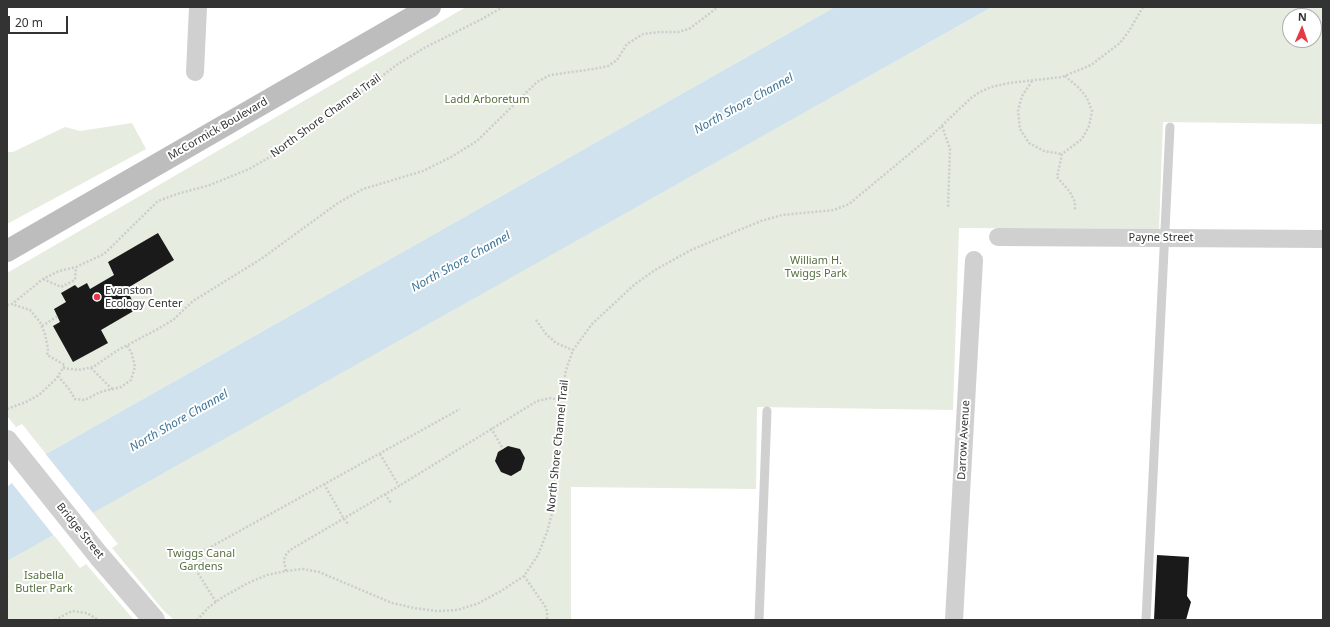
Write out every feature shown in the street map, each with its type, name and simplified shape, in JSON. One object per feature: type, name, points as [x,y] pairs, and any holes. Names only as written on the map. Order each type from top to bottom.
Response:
[{"type":"main road","name":"McCormick Boulevard","points":[[7,251],[430,7]]},
{"type":"street","points":[[195,72],[198,7]]},
{"type":"street","name":"Payne Street","points":[[998,237],[1323,239]]},
{"type":"street","name":"Darrow Avenue","points":[[954,620],[974,260]]},
{"type":"street","name":"Bridge Street","points":[[7,441],[154,620]]},
{"type":"lane","points":[[1146,620],[1170,127]]},
{"type":"lane","points":[[759,620],[767,411]]},
{"type":"path","name":"North Shore Channel Trail","points":[[7,305],[12,304],[43,279],[59,271],[76,267],[104,254],[158,201],[210,185],[249,169],[284,149],[398,64],[424,48],[504,7]]},
{"type":"path","points":[[63,368],[78,370],[91,368],[127,345],[173,320],[193,301],[261,259],[338,202],[363,189],[423,171],[451,157],[477,141],[537,82],[550,74],[608,66],[617,60],[627,44],[643,34],[678,32],[689,29],[718,7]]},
{"type":"path","name":"North Shore Channel Trail","points":[[197,620],[209,607],[248,583],[267,575],[303,569],[319,572],[392,603],[437,611],[457,610],[477,604],[501,591],[524,576],[538,555],[547,532],[553,510],[561,401],[566,370],[573,350],[592,324],[634,285],[655,270],[691,250],[761,221],[782,215],[834,210],[849,204],[942,126],[971,98],[992,87],[1065,76],[1091,65],[1120,43],[1143,7]]},
{"type":"path","points":[[1065,76],[1079,88],[1087,98],[1092,111],[1089,126],[1082,139],[1062,154],[1057,177],[1070,192],[1075,202],[1075,210]]},
{"type":"path","points":[[1032,81],[1022,96],[1018,111],[1020,129],[1029,143],[1044,151],[1062,154]]},
{"type":"path","points":[[942,126],[950,149],[948,208]]},
{"type":"path","points":[[43,279],[61,287],[75,280],[76,267]]},
{"type":"path","points":[[7,409],[26,402],[39,394],[56,379],[65,365],[47,355],[48,349],[42,326],[30,310],[12,304]]},
{"type":"path","points":[[42,326],[58,316]]},
{"type":"path","points":[[536,320],[546,334],[556,343],[573,350]]},
{"type":"path","points":[[58,376],[75,399],[84,400],[100,392],[121,387],[131,380],[135,368],[132,354],[127,345]]},
{"type":"path","points":[[91,368],[112,389]]},
{"type":"path","points":[[286,571],[284,561],[285,556],[290,550],[399,486],[537,401],[551,398],[561,401]]},
{"type":"path","points":[[216,602],[189,559],[460,409]]},
{"type":"path","points":[[491,428],[503,449]]},
{"type":"path","points":[[380,453],[399,486]]},
{"type":"path","points":[[324,484],[349,525]]},
{"type":"path","points":[[385,494],[391,502]]},
{"type":"path","points":[[524,576],[545,606],[547,611],[547,620]]},
{"type":"path","points":[[55,620],[72,611],[86,613],[98,620]]},
{"type":"green space","name":"Ladd Arboretum","points":[[466,7],[835,7],[46,454],[22,424],[16,427],[7,416],[7,273]]},
{"type":"green space","name":"William H. Twiggs Park","points":[[992,7],[1323,7],[1323,124],[1163,122],[1159,229],[959,228],[953,410],[757,407],[756,489],[571,487],[571,620],[174,620],[164,611],[112,548],[118,544],[92,512]]},
{"type":"green space","points":[[132,123],[146,149],[7,224],[7,152],[13,152],[65,127],[80,131]]},
{"type":"green space","name":"Isabella Butler Park","points":[[53,534],[80,568],[86,564],[134,620],[7,620],[7,561]]},
{"type":"water","name":"North Shore Channel","points":[[835,7],[992,7],[7,561],[7,487],[46,454]]},
{"type":"pier","points":[[44,452],[93,513],[54,536],[11,482]]},
{"type":"building","name":"Evanston Ecology Center","points":[[158,233],[174,260],[126,289],[137,309],[101,330],[108,343],[73,362],[53,326],[60,322],[54,309],[66,302],[61,293],[75,285],[78,288],[87,283],[90,289],[114,275],[108,262]]},
{"type":"building","points":[[508,446],[520,449],[525,458],[521,470],[511,476],[501,472],[495,461],[498,452]]},
{"type":"building","points":[[1157,555],[1189,557],[1187,596],[1191,602],[1186,620],[1154,620]]},
{"type":"place","name":"Evanston Ecology Center","points":[[97,297]]},
{"type":"park label","name":"Twiggs Canal Gardens","points":[[201,560]]}]
